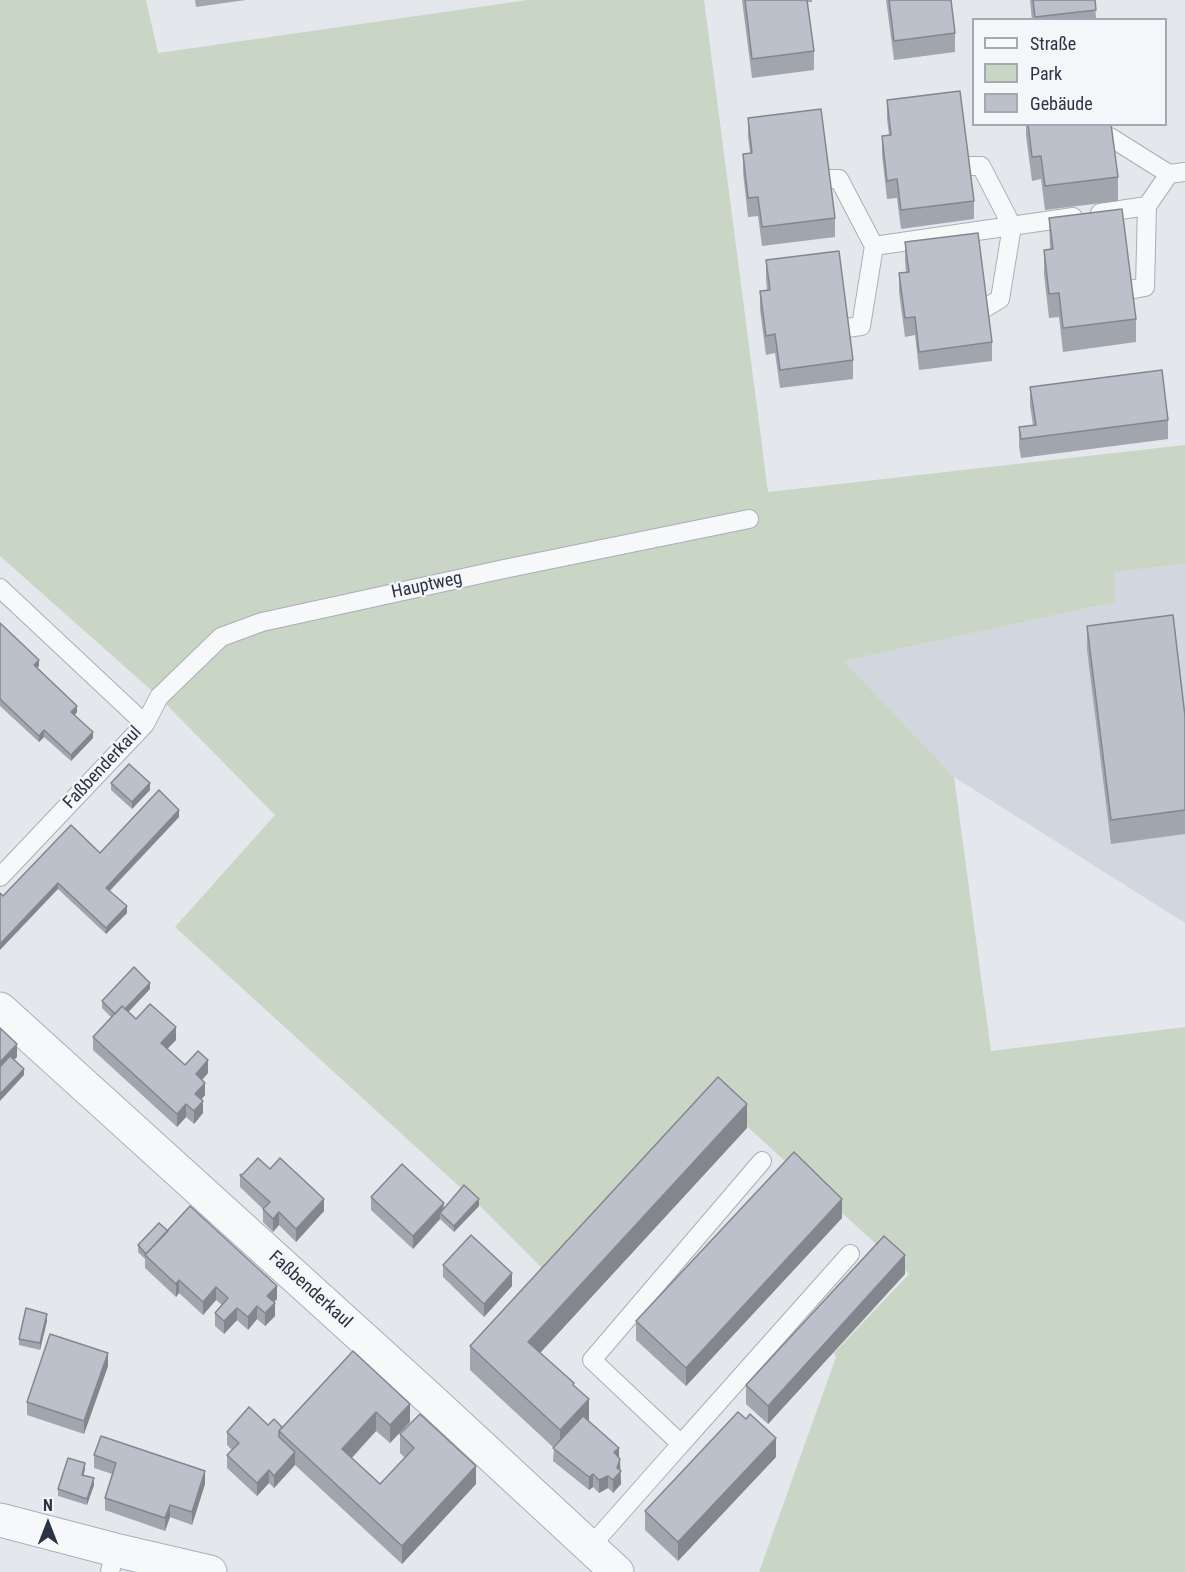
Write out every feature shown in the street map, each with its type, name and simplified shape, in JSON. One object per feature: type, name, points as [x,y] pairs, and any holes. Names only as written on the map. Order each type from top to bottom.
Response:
[{"type":"street","name":"Faßbenderkaul","points":[[0,1010],[429,1398],[617,1572]]},
{"type":"street","points":[[0,1520],[112,1561],[210,1572]]},
{"type":"lane","points":[[874,246],[1147,206],[1177,173],[1110,136]]},
{"type":"lane","points":[[967,165],[981,165],[1012,226],[1000,299],[985,308]]},
{"type":"lane","points":[[827,179],[839,179],[874,246],[861,326],[847,328]]},
{"type":"lane","points":[[1129,290],[1145,287],[1147,206]]},
{"type":"lane","name":"Hauptweg","points":[[145,724],[159,697],[221,637],[262,622],[749,519]]},
{"type":"lane","name":"Faßbenderkaul","points":[[0,588],[145,724],[0,877]]},
{"type":"lane","points":[[681,1444],[591,1360],[762,1161]]},
{"type":"lane","points":[[590,1547],[850,1254]]},
{"type":"shaded area","points":[[1185,564],[1185,923],[954,777],[844,661],[1116,602],[1114,572]]},
{"type":"green space","points":[[0,0],[146,0],[158,53],[528,0],[704,0],[768,492],[1185,445],[1185,564],[1114,572],[1116,602],[844,661],[954,777],[991,1051],[1185,1027],[1185,1572],[759,1572],[836,1357],[834,1353],[909,1274],[718,1100],[553,1279],[473,1199],[175,927],[275,815],[159,697],[0,556]]},
{"type":"building","points":[[745,0],[807,0],[814,51],[752,59]]},
{"type":"building","points":[[889,0],[951,0],[955,33],[894,41]]},
{"type":"building","points":[[1033,0],[1095,0],[1096,10],[1035,17]]},
{"type":"building","points":[[960,91],[974,201],[901,210],[897,179],[887,181],[882,136],[891,135],[887,100]]},
{"type":"building","points":[[821,109],[835,218],[762,227],[758,197],[748,198],[743,154],[752,153],[748,118]]},
{"type":"building","points":[[1028,126],[1111,126],[1118,177],[1045,186],[1041,156],[1032,157]]},
{"type":"building","points":[[1122,209],[1136,319],[1063,328],[1059,293],[1049,294],[1044,250],[1053,249],[1049,218]]},
{"type":"building","points":[[978,233],[992,342],[919,352],[915,317],[905,318],[899,273],[909,272],[905,242]]},
{"type":"building","points":[[839,251],[853,360],[780,370],[775,334],[766,336],[760,291],[770,290],[766,260]]},
{"type":"building","points":[[1162,370],[1168,420],[1021,439],[1019,427],[1036,425],[1030,387]]},
{"type":"building","points":[[1173,615],[1185,716],[1185,810],[1111,820],[1087,626]]},
{"type":"building","points":[[0,623],[39,660],[34,665],[77,706],[71,712],[93,732],[71,755],[44,730],[39,736],[0,699]]},
{"type":"building","points":[[129,764],[150,783],[132,802],[111,783]]},
{"type":"building","points":[[159,790],[179,810],[106,888],[127,906],[106,928],[58,883],[0,944],[0,893],[3,896],[71,825],[100,853]]},
{"type":"building","points":[[134,967],[150,983],[125,1009],[122,1006],[115,1014],[102,1001]]},
{"type":"building","points":[[150,1004],[176,1027],[161,1043],[185,1065],[198,1051],[208,1060],[196,1074],[205,1083],[195,1094],[203,1101],[194,1111],[186,1104],[177,1114],[93,1037],[122,1006],[136,1019]]},
{"type":"building","points":[[0,1028],[17,1044],[0,1062]]},
{"type":"building","points":[[10,1056],[24,1069],[0,1094],[0,1067]]},
{"type":"building","points":[[718,1077],[747,1104],[528,1342],[589,1399],[560,1430],[470,1346]]},
{"type":"building","points":[[794,1152],[842,1199],[686,1368],[636,1321]]},
{"type":"building","points":[[258,1158],[270,1169],[280,1158],[324,1199],[296,1229],[279,1212],[273,1219],[263,1209],[270,1202],[240,1175]]},
{"type":"building","points":[[402,1164],[444,1203],[413,1236],[371,1197]]},
{"type":"building","points":[[464,1185],[479,1199],[454,1226],[440,1213]]},
{"type":"building","points":[[190,1206],[277,1286],[267,1296],[275,1303],[265,1313],[257,1306],[248,1317],[237,1308],[224,1321],[215,1313],[228,1298],[216,1287],[203,1302],[179,1280],[176,1284],[145,1255]]},
{"type":"building","points":[[159,1223],[168,1231],[146,1254],[138,1245]]},
{"type":"building","points":[[471,1235],[512,1273],[484,1304],[443,1265]]},
{"type":"building","points":[[884,1236],[905,1255],[768,1406],[746,1385]]},
{"type":"building","points":[[26,1308],[47,1314],[40,1343],[19,1339]]},
{"type":"building","points":[[50,1334],[108,1353],[84,1421],[27,1402]]},
{"type":"building","points":[[353,1351],[410,1404],[390,1425],[376,1412],[342,1449],[380,1484],[414,1448],[400,1434],[420,1414],[476,1466],[402,1546],[279,1431]]},
{"type":"building","points":[[249,1407],[268,1425],[274,1419],[282,1427],[279,1437],[295,1452],[274,1476],[269,1470],[257,1483],[227,1455],[239,1443],[227,1432]]},
{"type":"building","points":[[738,1412],[746,1419],[750,1414],[776,1438],[678,1542],[645,1511]]},
{"type":"building","points":[[583,1416],[619,1448],[614,1452],[620,1459],[617,1468],[621,1471],[613,1480],[608,1476],[599,1480],[593,1474],[589,1477],[553,1448]]},
{"type":"building","points":[[101,1436],[205,1471],[192,1512],[170,1505],[165,1518],[105,1498],[116,1463],[94,1455]]},
{"type":"building","points":[[68,1458],[85,1463],[82,1475],[94,1478],[87,1499],[58,1489]]}]
